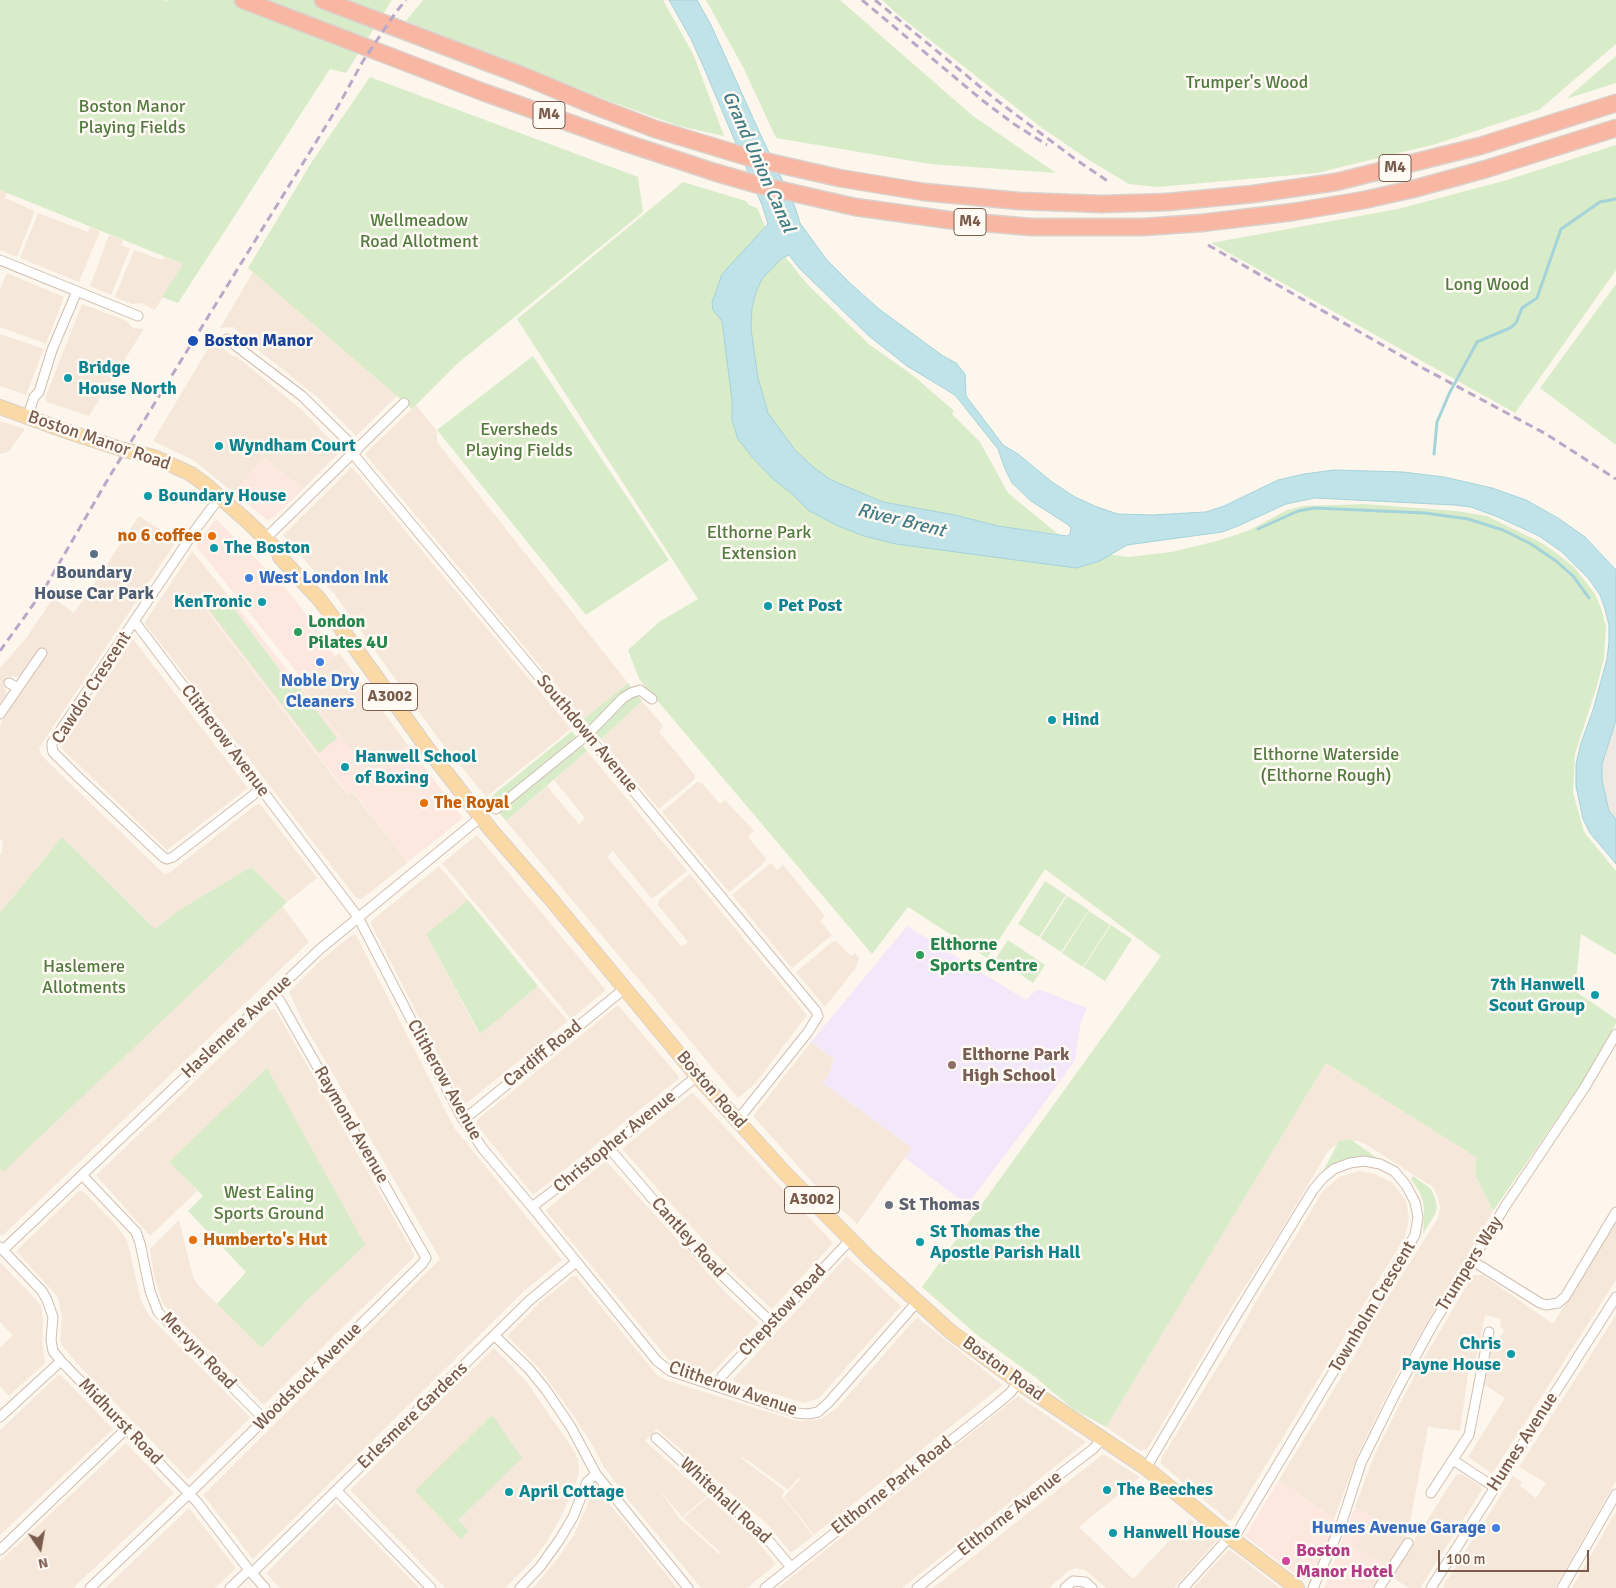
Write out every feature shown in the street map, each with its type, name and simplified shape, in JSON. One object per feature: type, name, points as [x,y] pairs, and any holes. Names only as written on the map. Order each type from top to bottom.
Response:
[{"type":"highway","name":"M4","points":[[243,0],[483,92],[714,172],[799,195],[855,207],[948,220],[1066,228],[1143,227],[1201,223],[1294,212],[1364,200],[1413,189],[1486,169],[1616,128]]},
{"type":"highway","name":"M4","points":[[323,0],[526,77],[595,106],[706,145],[796,169],[886,187],[967,197],[1102,204],[1168,202],[1253,194],[1336,182],[1480,146],[1616,103]]},
{"type":"main road","name":"Boston Manor Road","points":[[0,407],[121,449],[154,457],[191,474],[220,496]]},
{"type":"main road","name":"Boston Road","points":[[220,496],[278,551],[280,557],[323,606],[430,752],[481,817],[696,1076],[784,1172],[877,1265],[951,1332],[1018,1382],[1146,1468],[1295,1588]]},
{"type":"street","points":[[0,260],[138,316]]},
{"type":"street","points":[[28,416],[52,350],[77,291]]},
{"type":"street","name":"Southdown Avenue","points":[[227,339],[302,396],[355,452],[587,735],[816,1011],[821,1014],[737,1121]]},
{"type":"street","points":[[266,539],[404,403]]},
{"type":"street","name":"Cawdor Crescent","points":[[220,496],[52,743],[53,752],[127,824],[167,859],[173,857],[261,790]]},
{"type":"street","name":"Clitherow Avenue","points":[[135,622],[358,917],[462,1118],[482,1149],[532,1207],[657,1361],[670,1371],[797,1413],[808,1414],[818,1412],[918,1301]]},
{"type":"street","points":[[0,714],[42,653]]},
{"type":"street","points":[[9,682],[18,688]]},
{"type":"street","points":[[496,809],[587,735],[623,698],[640,690],[652,699]]},
{"type":"street","name":"Haslemere Avenue","points":[[2,1249],[320,949],[481,817]]},
{"type":"street","name":"Cardiff Road","points":[[462,1118],[472,1112],[624,989]]},
{"type":"street","name":"Raymond Avenue","points":[[273,993],[290,1018],[426,1258]]},
{"type":"street","name":"Trumpers Way","points":[[1313,1588],[1341,1526],[1361,1463],[1396,1392],[1432,1326],[1471,1260],[1585,1087],[1616,1034]]},
{"type":"street","name":"Christopher Avenue","points":[[532,1207],[609,1148],[696,1076]]},
{"type":"street","name":"Cantley Road","points":[[609,1148],[698,1252],[772,1323]]},
{"type":"street","name":"Townholm Crescent","points":[[1146,1468],[1258,1280],[1313,1190],[1323,1178],[1334,1169],[1350,1163],[1364,1161],[1380,1164],[1394,1171],[1406,1185],[1415,1202],[1418,1217],[1415,1235],[1237,1533],[1183,1588]]},
{"type":"street","name":"Mervyn Road","points":[[82,1175],[136,1232],[150,1291],[158,1312],[264,1420]]},
{"type":"street","points":[[1471,1260],[1540,1303],[1546,1305],[1558,1303],[1566,1297],[1616,1212]]},
{"type":"street","name":"Chepstow Road","points":[[718,1386],[722,1376],[851,1239]]},
{"type":"street","name":"Midhurst Road","points":[[2,1249],[42,1291],[47,1300],[53,1316],[51,1340],[53,1351],[61,1362],[196,1502],[265,1588]]},
{"type":"street","name":"Woodstock Avenue","points":[[90,1588],[264,1420],[426,1258]]},
{"type":"street","name":"Erlesmere Gardens","points":[[230,1588],[337,1491],[496,1336],[530,1300],[576,1262]]},
{"type":"street","name":"Humes Avenue","points":[[1430,1588],[1616,1297]]},
{"type":"street","points":[[1432,1493],[1469,1435],[1489,1332]]},
{"type":"street","points":[[496,1336],[529,1369],[546,1390],[571,1427],[596,1474],[688,1588]]},
{"type":"street","points":[[0,1417],[61,1362]]},
{"type":"street","name":"Elthorne Park Road","points":[[765,1588],[790,1566],[997,1404],[1011,1392],[1018,1382]]},
{"type":"street","points":[[0,1550],[126,1429]]},
{"type":"street","name":"Whitehall Road","points":[[656,1438],[769,1541],[790,1566]]},
{"type":"street","name":"Elthorne Avenue","points":[[917,1588],[1093,1449],[1102,1439]]},
{"type":"street","points":[[1453,1460],[1494,1487]]},
{"type":"street","points":[[520,1588],[540,1567],[560,1539],[573,1517],[587,1482],[596,1474]]},
{"type":"street","points":[[337,1491],[431,1588]]},
{"type":"street","points":[[1562,1588],[1616,1494]]},
{"type":"street","points":[[1379,1588],[1408,1543]]},
{"type":"street","points":[[1065,1588],[1073,1581],[1085,1582],[1092,1588]]},
{"type":"shaded area","points":[[0,190],[7,192],[5,198],[35,211],[17,257],[0,250]]},
{"type":"shaded area","points":[[38,213],[88,232],[90,227],[100,231],[79,282],[20,258]]},
{"type":"shaded area","points":[[109,235],[123,240],[121,245],[130,249],[111,295],[90,286]]},
{"type":"shaded area","points":[[134,250],[162,260],[164,257],[183,264],[155,310],[141,303],[132,304],[115,297]]},
{"type":"shaded area","points":[[253,272],[397,396],[356,436],[317,397],[247,341],[233,327],[220,328]]},
{"type":"shaded area","points":[[7,273],[64,297],[46,344],[0,327],[0,289]]},
{"type":"shaded area","points":[[82,304],[127,321],[133,328],[144,329],[89,416],[47,402],[45,398]]},
{"type":"shaded area","points":[[0,334],[44,349],[26,395],[0,386]]},
{"type":"shaded area","points":[[216,335],[218,344],[232,356],[236,356],[303,411],[341,451],[303,489],[264,458],[234,493],[193,460],[153,441]]},
{"type":"shaded area","points":[[416,405],[437,431],[437,442],[628,683],[584,719],[365,454]]},
{"type":"shaded area","points":[[0,421],[25,429],[8,452],[0,454]]},
{"type":"shaded area","points":[[264,458],[303,489],[272,519],[267,520],[234,493]]},
{"type":"shaded area","points":[[352,467],[571,729],[486,797],[437,737],[335,595],[283,535]]},
{"type":"shaded area","points":[[139,516],[177,540],[39,748],[41,755],[164,874],[169,873],[257,804],[260,804],[317,878],[287,902],[251,867],[181,909],[155,929],[62,837],[0,913],[0,855],[3,843],[0,838],[0,729],[2,720],[35,671],[28,666],[20,676],[8,677],[3,684],[7,694],[0,704],[0,668],[27,637],[53,598],[74,613]]},
{"type":"shaded area","points":[[217,520],[291,594],[335,656],[303,680],[196,546],[214,521]]},
{"type":"shaded area","points":[[192,551],[227,594],[206,610],[347,794],[352,791],[408,862],[362,899],[356,898],[146,625],[145,622]]},
{"type":"shaded area","points":[[227,594],[371,775],[408,745],[463,818],[408,862],[353,791],[348,794],[206,609]]},
{"type":"shaded area","points":[[133,639],[248,788],[167,850],[61,748]]},
{"type":"shaded area","points":[[339,653],[408,745],[371,775],[298,683]]},
{"type":"shaded area","points":[[642,701],[663,726],[659,732],[695,775],[695,779],[659,809],[601,739]]},
{"type":"shaded area","points":[[1616,720],[1616,819],[1609,811],[1602,781],[1602,764]]},
{"type":"shaded area","points":[[587,751],[687,871],[652,899],[613,851],[607,857],[682,947],[688,942],[658,905],[659,900],[690,874],[807,1015],[755,1084],[738,1098],[506,821],[547,786],[579,824],[585,818],[554,780]]},
{"type":"shaded area","points":[[697,782],[702,783],[720,804],[725,800],[754,831],[748,837],[766,858],[763,864],[729,892],[662,812]]},
{"type":"shaded area","points":[[477,835],[605,989],[571,1019],[442,863]]},
{"type":"shaded area","points":[[771,863],[777,870],[783,865],[825,916],[820,921],[832,935],[792,968],[732,895]]},
{"type":"shaded area","points":[[439,866],[468,900],[426,934],[479,1034],[538,986],[568,1021],[467,1103],[463,1103],[370,922]]},
{"type":"shaded area","points":[[282,906],[309,942],[2,1236],[0,1234],[0,1168],[3,1171]]},
{"type":"shaded area","name":"Elthorne Park High School","points":[[907,926],[1026,1000],[1036,990],[1044,991],[1087,1008],[1081,1022],[1075,1060],[967,1205],[905,1158],[912,1148],[823,1083],[831,1070],[834,1059],[811,1042]]},
{"type":"shaded area","points":[[352,935],[356,935],[455,1129],[562,1260],[524,1291],[253,1559],[203,1495],[440,1259],[304,1024],[289,992],[320,961]]},
{"type":"shaded area","points":[[836,941],[851,956],[855,953],[859,958],[855,969],[825,1007],[796,972],[832,942]]},
{"type":"shaded area","points":[[618,1005],[679,1077],[533,1195],[476,1124],[477,1120]]},
{"type":"shaded area","points":[[275,1009],[394,1218],[414,1257],[265,1404],[262,1404],[163,1304],[154,1277],[150,1249],[179,1220],[193,1277],[198,1285],[262,1348],[308,1299],[170,1162],[197,1191],[150,1236],[96,1175],[270,1010]]},
{"type":"shaded area","points":[[811,1042],[834,1059],[831,1070],[823,1083],[912,1148],[857,1224],[815,1185],[753,1116]]},
{"type":"shaded area","points":[[1326,1063],[1476,1157],[1476,1178],[1493,1211],[1396,1376],[1359,1452],[1334,1519],[1279,1480],[1362,1343],[1368,1329],[1438,1218],[1440,1208],[1438,1197],[1433,1187],[1365,1144],[1357,1141],[1345,1142],[1334,1146],[1328,1151],[1275,1240],[1226,1316],[1148,1448],[1141,1451],[1106,1427]]},
{"type":"shaded area","points":[[693,1093],[833,1243],[772,1309],[730,1270],[623,1150],[623,1148]]},
{"type":"shaded area","points":[[606,1161],[729,1296],[759,1323],[710,1375],[682,1367],[668,1359],[546,1211]]},
{"type":"shaded area","points":[[1359,1171],[1375,1174],[1393,1183],[1406,1201],[1409,1218],[1405,1237],[1233,1519],[1229,1521],[1161,1464],[1161,1459],[1323,1191],[1339,1177]]},
{"type":"shaded area","points":[[79,1191],[83,1191],[116,1225],[127,1240],[141,1301],[150,1317],[250,1417],[188,1479],[73,1359],[60,1342],[62,1317],[58,1297],[17,1252]]},
{"type":"shaded area","points":[[1616,1223],[1616,1280],[1494,1471],[1491,1473],[1468,1457],[1505,1398],[1482,1383],[1485,1361],[1504,1331],[1500,1326],[1501,1319],[1485,1315],[1476,1360],[1470,1361],[1460,1431],[1428,1427],[1408,1533],[1387,1566],[1354,1548],[1372,1517],[1355,1507],[1376,1451],[1421,1363],[1473,1275],[1483,1275],[1553,1324]]},
{"type":"shaded area","points":[[847,1256],[901,1306],[819,1398],[804,1403],[735,1382],[733,1379]]},
{"type":"shaded area","points":[[0,1262],[41,1305],[43,1321],[42,1341],[45,1363],[9,1396],[0,1386],[0,1348],[13,1335],[0,1322]]},
{"type":"shaded area","points":[[573,1276],[576,1276],[658,1376],[794,1420],[821,1419],[836,1409],[915,1319],[918,1318],[1003,1385],[814,1535],[784,1497],[800,1479],[788,1490],[741,1457],[785,1491],[782,1496],[813,1536],[791,1553],[768,1525],[657,1429],[645,1441],[707,1496],[682,1517],[658,1488],[680,1519],[719,1554],[720,1552],[683,1518],[708,1497],[754,1537],[776,1564],[747,1588],[701,1588],[630,1502],[604,1467],[573,1415],[539,1368],[507,1336],[539,1303]]},
{"type":"shaded area","points":[[1616,1315],[1616,1481],[1555,1588],[1442,1588],[1513,1476],[1522,1482],[1520,1486],[1536,1498],[1546,1483],[1519,1467]]},
{"type":"shaded area","points":[[494,1348],[526,1381],[573,1449],[578,1460],[579,1472],[562,1515],[546,1543],[528,1565],[505,1588],[445,1588],[350,1490]]},
{"type":"shaded area","points":[[58,1375],[61,1375],[113,1429],[0,1535],[0,1430]]},
{"type":"shaded area","points":[[1018,1396],[1086,1442],[902,1588],[778,1588]]},
{"type":"shaded area","points":[[126,1443],[174,1493],[73,1588],[0,1588],[0,1561]]},
{"type":"shaded area","points":[[1103,1454],[1140,1477],[1079,1527],[1133,1579],[1190,1519],[1217,1540],[1174,1588],[1106,1588],[1085,1570],[1076,1568],[1067,1572],[1049,1588],[933,1588]]},
{"type":"shaded area","points":[[1461,1474],[1480,1485],[1482,1490],[1420,1588],[1409,1588],[1391,1577],[1456,1475]]},
{"type":"shaded area","points":[[1279,1480],[1337,1521],[1325,1554],[1306,1579],[1303,1580],[1245,1536]]},
{"type":"shaded area","points":[[593,1492],[600,1492],[677,1588],[533,1588],[574,1535]]},
{"type":"shaded area","points":[[336,1503],[419,1588],[280,1588],[266,1573]]},
{"type":"shaded area","points":[[1355,1507],[1372,1517],[1354,1548],[1387,1566],[1373,1588],[1324,1588]]},
{"type":"shaded area","points":[[189,1508],[236,1568],[215,1588],[105,1588]]},
{"type":"shaded area","points":[[1616,1512],[1616,1588],[1572,1588],[1611,1520]]},
{"type":"shaded area","points":[[1229,1549],[1280,1588],[1193,1588]]},
{"type":"green space","name":"Boston Manor Playing Fields","points":[[0,0],[163,0],[170,2],[166,0],[392,0],[346,73],[330,69],[178,303],[162,297],[183,264],[0,190]]},
{"type":"green space","points":[[423,0],[663,0],[694,56],[724,136],[679,126],[609,101],[406,21]]},
{"type":"green space","points":[[706,0],[840,0],[973,116],[1056,173],[930,164],[776,138],[744,69]]},
{"type":"green space","name":"Trumper's Wood","points":[[882,0],[1616,0],[1616,44],[1539,110],[1436,144],[1317,173],[1157,187],[1129,184],[1092,162],[1042,128],[897,14]]},
{"type":"green space","points":[[1616,56],[1616,83],[1566,99]]},
{"type":"green space","name":"Wellmeadow Road Allotment","points":[[370,77],[638,177],[643,212],[457,364],[412,409],[248,268],[313,160]]},
{"type":"green space","name":"Long Wood","points":[[1616,145],[1616,270],[1515,413],[1211,243],[1398,209],[1507,180]]},
{"type":"green space","name":"Elthorne Waterside (Elthorne Rough)","points":[[683,182],[746,201],[749,205],[757,208],[765,226],[763,229],[781,260],[785,257],[808,285],[870,345],[915,377],[954,411],[952,414],[980,442],[1008,493],[1058,534],[998,526],[955,515],[909,507],[901,525],[1128,557],[1172,552],[1217,541],[1250,530],[1287,510],[1304,506],[1364,504],[1457,511],[1487,516],[1548,547],[1573,566],[1595,594],[1601,608],[1606,628],[1604,658],[1575,754],[1573,792],[1584,832],[1616,871],[1616,955],[1581,934],[1575,991],[1616,1019],[1616,1023],[1585,1078],[1493,1211],[1476,1177],[1476,1157],[1326,1063],[1106,1427],[1073,1409],[1035,1377],[977,1335],[922,1287],[1161,956],[1045,869],[987,958],[908,907],[872,954],[639,679],[628,650],[659,622],[698,599],[517,319]]},
{"type":"green space","points":[[1616,284],[1616,445],[1540,388]]},
{"type":"green space","name":"Eversheds Playing Fields","points":[[533,356],[669,560],[586,615],[437,430]]},
{"type":"green space","points":[[226,598],[288,681],[298,686],[337,738],[319,753],[209,610]]},
{"type":"green space","points":[[628,683],[642,701],[601,739],[584,719]]},
{"type":"green space","points":[[572,731],[587,751],[506,821],[488,799]]},
{"type":"green space","name":"Haslemere Allotments","points":[[62,837],[155,929],[181,909],[251,867],[287,902],[3,1172],[0,1168],[0,913]]},
{"type":"green space","points":[[1045,881],[1066,895],[1039,937],[1018,924]]},
{"type":"green space","points":[[1067,896],[1089,910],[1061,952],[1040,938]]},
{"type":"green space","points":[[468,900],[538,986],[480,1034],[426,934]]},
{"type":"green space","points":[[1089,911],[1110,925],[1083,967],[1062,953]]},
{"type":"green space","points":[[1111,925],[1132,939],[1105,981],[1084,967]]},
{"type":"green space","points":[[1008,940],[1045,965],[1033,983],[996,958]]},
{"type":"green space","name":"West Ealing Sports Ground","points":[[267,1068],[365,1245],[308,1299],[262,1348],[217,1304],[246,1272],[188,1211],[203,1196],[169,1162]]},
{"type":"green space","points":[[1350,1139],[1377,1158],[1360,1156],[1339,1161],[1323,1171],[1339,1141]]},
{"type":"green space","points":[[1413,1176],[1431,1189],[1437,1207],[1423,1234],[1423,1202],[1419,1191],[1411,1179]]},
{"type":"green space","points":[[492,1415],[522,1458],[458,1520],[469,1531],[461,1539],[415,1491]]},
{"type":"water","points":[[669,0],[697,0],[711,25],[795,207],[800,223],[826,259],[879,309],[943,356],[956,363],[965,374],[966,396],[1003,445],[1075,497],[1118,514],[1152,515],[1206,512],[1224,506],[1278,480],[1304,474],[1334,470],[1403,472],[1444,477],[1492,488],[1526,500],[1558,518],[1585,537],[1616,570],[1616,720],[1602,764],[1602,780],[1609,811],[1616,819],[1616,864],[1590,833],[1583,819],[1576,786],[1576,764],[1581,743],[1593,710],[1607,659],[1609,625],[1605,609],[1600,595],[1589,579],[1562,552],[1539,536],[1498,517],[1471,507],[1454,505],[1315,498],[1286,504],[1222,532],[1127,545],[1100,561],[1076,568],[896,544],[864,536],[836,525],[808,510],[790,492],[774,480],[738,439],[732,420],[732,400],[722,321],[713,310],[712,303],[722,274],[768,224],[762,205],[691,39]],"holes":[[[789,255],[799,268],[869,336],[907,366],[955,395],[998,449],[1012,483],[1031,501],[1067,524],[1071,528],[1070,534],[1067,536],[998,526],[955,515],[883,502],[831,480],[795,450],[768,413],[758,378],[751,329],[752,308],[762,279],[781,259]]]},
{"type":"waterway","points":[[1434,454],[1437,422],[1449,394],[1477,342],[1510,328],[1516,323],[1522,308],[1537,298],[1561,229],[1600,202],[1616,199]]},
{"type":"waterway","points":[[1258,529],[1298,511],[1315,508],[1425,513],[1468,519],[1503,530],[1531,544],[1556,561],[1573,576],[1589,598]]},
{"type":"railway","points":[[0,651],[43,591],[111,474],[337,108],[363,61],[406,0]]},
{"type":"railway","points":[[862,0],[982,100],[1014,124],[1047,145]]},
{"type":"railway","points":[[875,0],[995,99],[1109,182]]},
{"type":"railway","points":[[1208,245],[1419,366],[1546,434],[1616,479]]},
{"type":"place","name":"Boston Manor","points":[[193,341]]},
{"type":"place","name":"Bridge House North","points":[[68,378]]},
{"type":"place","name":"Wyndham Court","points":[[219,446]]},
{"type":"place","name":"Boundary House","points":[[148,496]]},
{"type":"place","name":"no 6 coffee","points":[[212,536]]},
{"type":"place","name":"The Boston","points":[[214,548]]},
{"type":"place","name":"Boundary House Car Park","points":[[94,554]]},
{"type":"place","name":"West London Ink","points":[[249,578]]},
{"type":"place","name":"KenTronic","points":[[262,602]]},
{"type":"place","name":"Pet Post","points":[[768,606]]},
{"type":"place","name":"London Pilates 4U","points":[[298,632]]},
{"type":"place","name":"Noble Dry Cleaners","points":[[320,662]]},
{"type":"place","name":"Hind","points":[[1052,720]]},
{"type":"place","name":"Hanwell School of Boxing","points":[[345,767]]},
{"type":"place","name":"The Royal","points":[[424,803]]},
{"type":"place","name":"Elthorne Sports Centre","points":[[920,955]]},
{"type":"place","name":"7th Hanwell Scout Group","points":[[1595,995]]},
{"type":"place","name":"Elthorne Park High School","points":[[952,1065]]},
{"type":"place","name":"St Thomas","points":[[889,1205]]},
{"type":"place","name":"Humberto's Hut","points":[[193,1240]]},
{"type":"place","name":"St Thomas the Apostle Parish Hall","points":[[920,1242]]},
{"type":"place","name":"Chris Payne House","points":[[1511,1354]]},
{"type":"place","name":"The Beeches","points":[[1107,1490]]},
{"type":"place","name":"April Cottage","points":[[509,1492]]},
{"type":"place","name":"Humes Avenue Garage","points":[[1496,1528]]},
{"type":"place","name":"Hanwell House","points":[[1113,1533]]},
{"type":"place","name":"Boston Manor Hotel","points":[[1286,1561]]},
{"type":"water label","name":"Grand Union Canal","points":[[758,162]]},
{"type":"water label","name":"River Brent","points":[[901,521]]},
{"type":"park label","name":"Elthorne Park Extension","points":[[759,543]]}]
